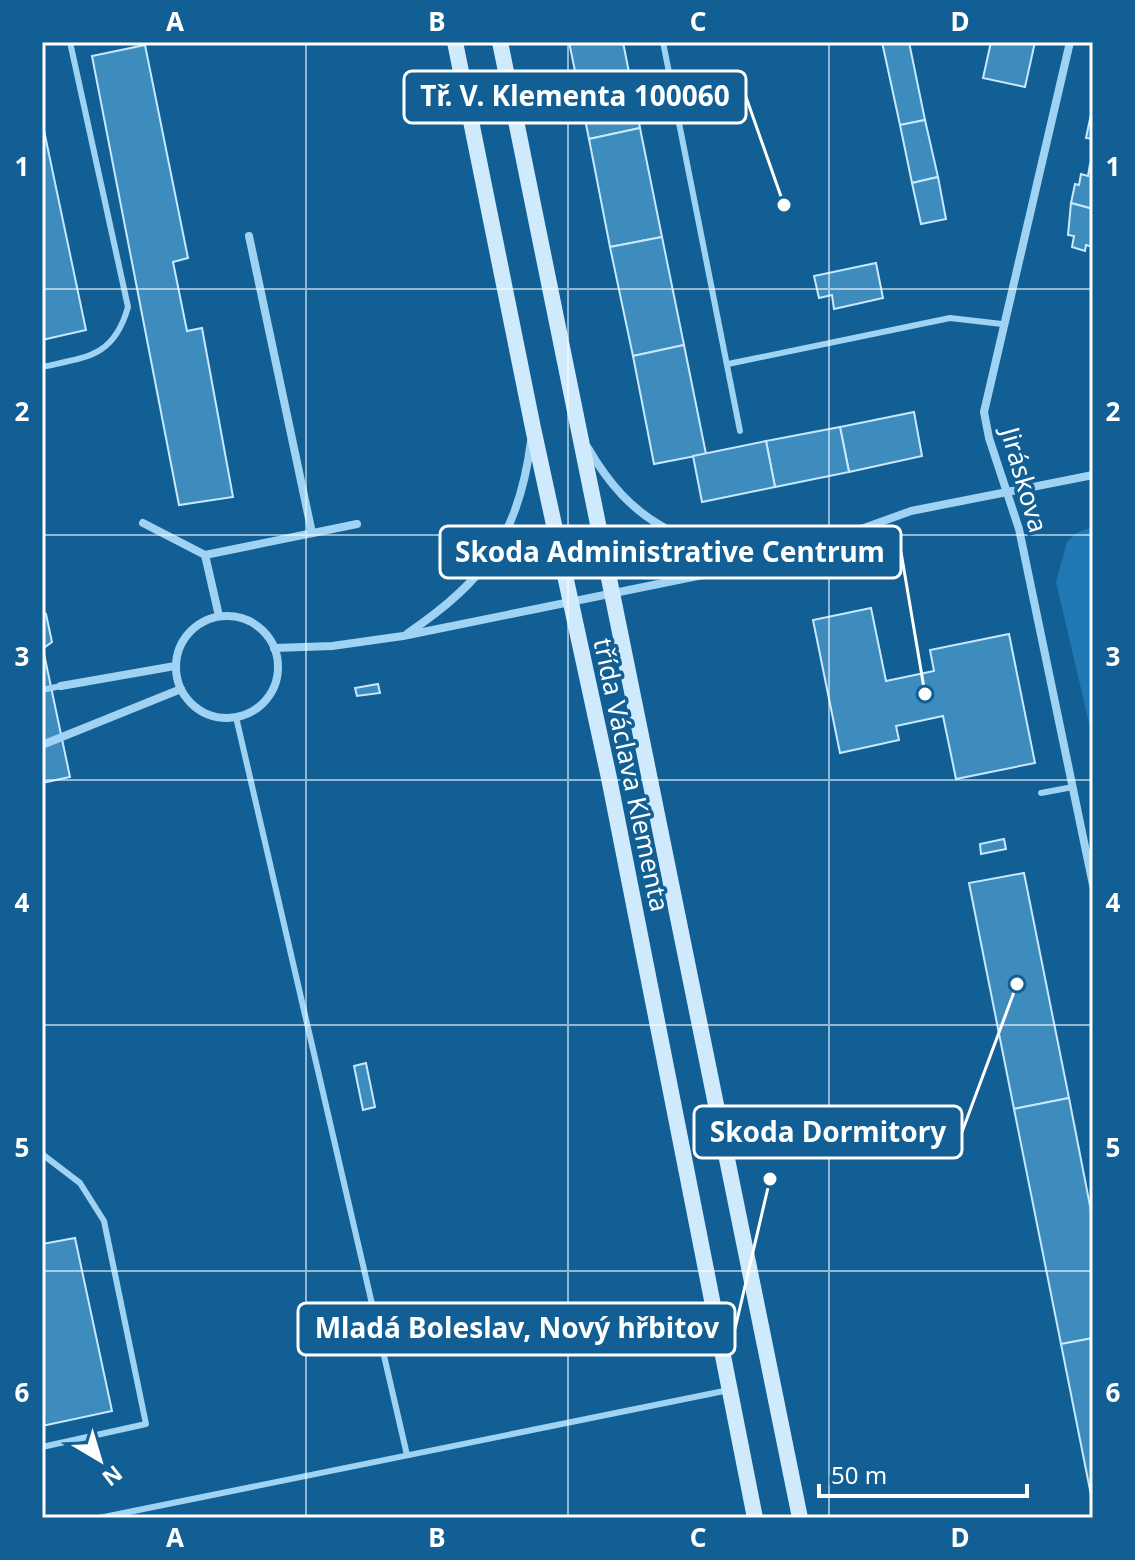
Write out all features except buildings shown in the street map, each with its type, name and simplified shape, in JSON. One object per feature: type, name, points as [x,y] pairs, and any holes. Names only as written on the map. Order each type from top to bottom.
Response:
[{"type":"street","name":"třída Václava Klementa","points":[[455,42],[533,428],[609,778],[755,1518]]},
{"type":"street","name":"třída Václava Klementa","points":[[500,42],[800,1518]]},
{"type":"street","name":"Jiráskova","points":[[1070,42],[984,412],[1006,494],[1019,529],[1093,885]]},
{"type":"street","points":[[249,236],[312,533]]},
{"type":"street","points":[[578,426],[615,488],[652,523],[695,541],[765,561]]},
{"type":"street","points":[[403,636],[468,587],[498,551],[522,491],[533,428]]},
{"type":"street","points":[[274,648],[332,646],[403,636],[765,561],[911,511],[1093,475]]},
{"type":"street","points":[[143,523],[205,555],[357,524]]},
{"type":"street","points":[[205,555],[219,616]]},
{"type":"street","points":[[219,616],[242,618],[251,623],[261,629],[274,648],[278,666],[275,683],[267,699],[253,711],[236,717],[203,712],[181,689],[175,666],[178,652],[193,628],[219,616]]},
{"type":"street","points":[[61,686],[175,666]]},
{"type":"street","points":[[42,745],[181,689]]},
{"type":"lane","points":[[42,367],[91,356],[120,335],[128,307],[70,42]]},
{"type":"lane","points":[[663,42],[740,431]]},
{"type":"lane","points":[[728,364],[950,318],[1002,324]]},
{"type":"lane","points":[[42,690],[61,686]]},
{"type":"lane","points":[[236,717],[407,1455]]},
{"type":"lane","points":[[1041,793],[1073,787]]},
{"type":"lane","points":[[42,1154],[80,1183],[104,1221],[146,1424],[42,1447]]},
{"type":"lane","points":[[99,1518],[729,1390]]},
{"type":"shaded area","points":[[1093,527],[1093,740],[1056,582],[1067,542],[1076,533]]},
{"type":"place","name":"Tř. V. Klementa 100060","points":[[784,205]]},
{"type":"place","name":"Skoda Administrative Centrum","points":[[925,694]]},
{"type":"place","name":"Skoda Dormitory","points":[[1017,984]]},
{"type":"place","name":"Mladá Boleslav, Nový hřbitov","points":[[770,1179]]}]
